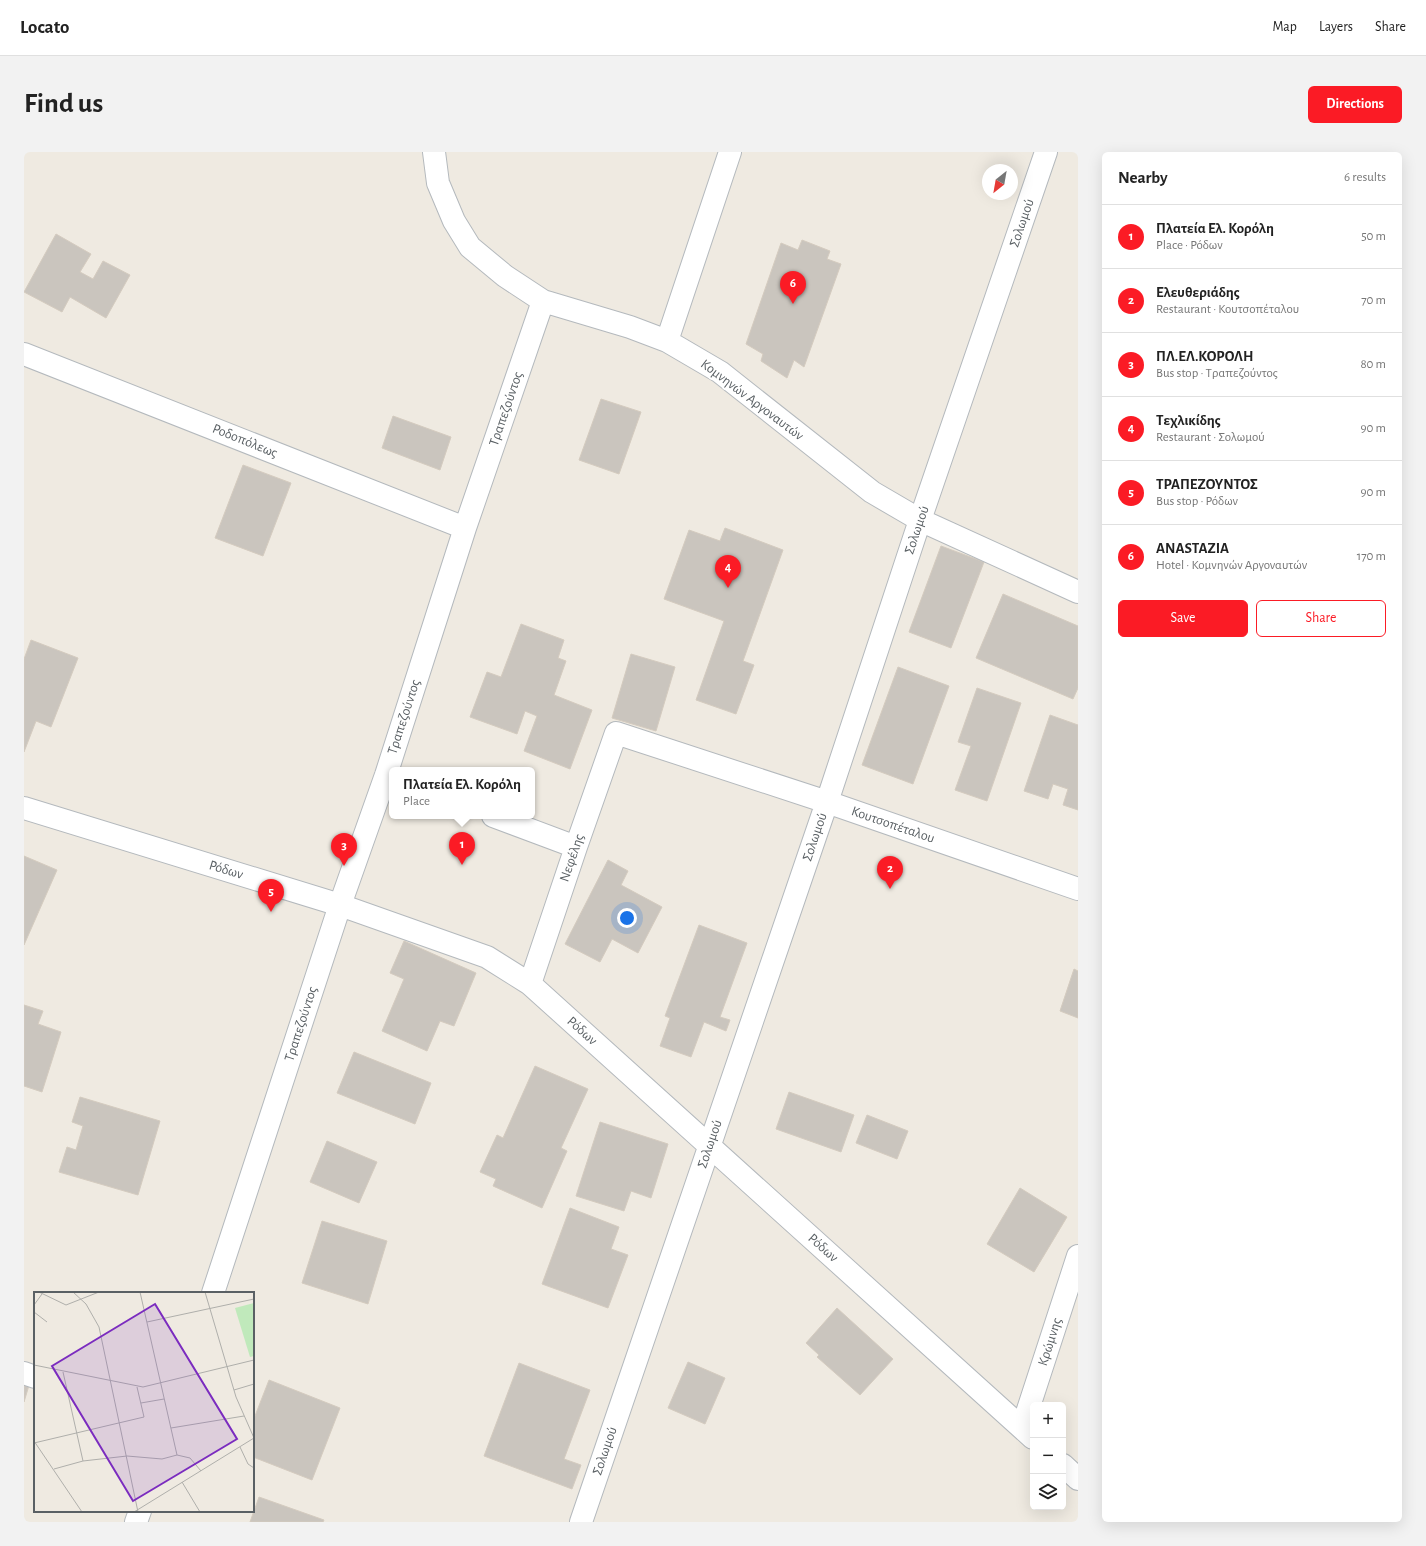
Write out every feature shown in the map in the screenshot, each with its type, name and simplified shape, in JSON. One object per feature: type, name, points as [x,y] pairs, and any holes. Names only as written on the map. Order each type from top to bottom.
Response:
[{"type":"street","name":"Κομνηνών Αργοναυτών","points":[[434,152],[438,183],[454,221],[470,248],[505,276],[543,300],[667,340],[720,372],[872,492],[920,520],[1078,592]]},
{"type":"street","points":[[667,340],[730,152]]},
{"type":"street","name":"Σολωμού","points":[[581,1522],[827,802],[920,520],[1046,152]]},
{"type":"street","name":"Τραπεζούντος","points":[[392,767],[465,528],[543,300]]},
{"type":"street","name":"Ροδοπόλεως","points":[[24,354],[465,528]]},
{"type":"street","name":"Κουτσοπέταλου","points":[[616,733],[827,802],[1078,889]]},
{"type":"street","name":"Νεφέλης","points":[[530,984],[616,733]]},
{"type":"street","name":"Τραπεζούντος","points":[[213,1292],[340,905],[389,776]]},
{"type":"street","name":"Ρόδων","points":[[24,808],[340,905],[487,957],[530,984],[1027,1433]]},
{"type":"street","points":[[501,819],[576,847]]},
{"type":"street","name":"Κρώμνης","points":[[1027,1433],[1078,1256]]},
{"type":"street","points":[[24,1374],[34,1377]]},
{"type":"street","points":[[1066,1468],[1078,1479]]},
{"type":"street","points":[[136,1522],[140,1512]]},
{"type":"building","points":[[56,234],[91,254],[80,272],[93,279],[103,261],[130,275],[106,318],[70,297],[62,312],[24,292]]},
{"type":"building","points":[[802,240],[830,251],[827,259],[841,264],[804,367],[794,360],[787,378],[761,361],[763,354],[746,344],[781,243],[798,250]]},
{"type":"building","points":[[601,399],[641,412],[619,474],[579,460]]},
{"type":"building","points":[[393,416],[451,437],[440,470],[382,448]]},
{"type":"building","points":[[243,465],[291,483],[263,556],[215,538]]},
{"type":"building","points":[[725,528],[783,550],[743,661],[754,665],[736,714],[696,700],[724,621],[664,599],[689,530],[720,541]]},
{"type":"building","points":[[941,546],[984,562],[951,648],[909,632]]},
{"type":"building","points":[[1003,594],[1078,626],[1078,688],[1073,699],[976,658]]},
{"type":"building","points":[[521,624],[564,640],[558,658],[566,661],[554,695],[592,710],[570,769],[524,751],[537,716],[525,711],[517,734],[470,717],[487,672],[501,677]]},
{"type":"building","points":[[31,640],[78,658],[51,727],[36,721],[24,752],[24,659]]},
{"type":"building","points":[[631,654],[675,667],[656,731],[612,718]]},
{"type":"building","points":[[898,667],[949,686],[913,784],[862,765]]},
{"type":"building","points":[[977,688],[1021,703],[987,801],[955,790],[971,746],[958,742]]},
{"type":"building","points":[[1050,715],[1078,725],[1078,810],[1063,805],[1068,789],[1053,784],[1048,799],[1024,791]]},
{"type":"building","points":[[24,856],[57,870],[24,945]]},
{"type":"building","points":[[608,860],[628,871],[621,885],[662,907],[638,953],[612,939],[600,962],[565,944]]},
{"type":"building","points":[[699,925],[747,943],[720,1017],[730,1020],[726,1031],[704,1022],[691,1057],[660,1046],[670,1018],[665,1016]]},
{"type":"building","points":[[404,941],[476,973],[454,1026],[440,1021],[427,1051],[382,1031],[404,979],[390,973]]},
{"type":"building","points":[[1074,969],[1078,971],[1078,1018],[1060,1011]]},
{"type":"building","points":[[24,1005],[43,1011],[38,1024],[61,1032],[42,1092],[24,1086]]},
{"type":"building","points":[[354,1052],[431,1083],[415,1124],[337,1093]]},
{"type":"building","points":[[535,1066],[588,1089],[561,1148],[567,1151],[542,1208],[493,1186],[496,1179],[480,1172],[497,1135],[503,1138]]},
{"type":"building","points":[[789,1092],[854,1115],[841,1152],[776,1129]]},
{"type":"building","points":[[80,1097],[160,1121],[138,1195],[59,1172],[67,1147],[76,1150],[83,1126],[72,1122]]},
{"type":"building","points":[[867,1115],[908,1131],[897,1159],[856,1143]]},
{"type":"building","points":[[600,1122],[668,1144],[651,1198],[631,1191],[624,1211],[576,1196]]},
{"type":"building","points":[[327,1141],[377,1162],[359,1203],[310,1182]]},
{"type":"building","points":[[1020,1188],[1067,1217],[1034,1272],[987,1244]]},
{"type":"building","points":[[570,1208],[619,1227],[611,1249],[628,1255],[608,1308],[542,1284]]},
{"type":"building","points":[[322,1221],[387,1241],[368,1304],[302,1283]]},
{"type":"building","points":[[837,1308],[893,1359],[860,1395],[817,1357],[819,1355],[806,1343]]},
{"type":"building","points":[[688,1362],[725,1378],[705,1424],[668,1408]]},
{"type":"building","points":[[519,1363],[590,1390],[564,1459],[581,1465],[572,1489],[484,1456]]},
{"type":"building","points":[[24,1380],[30,1382],[24,1402]]},
{"type":"building","points":[[269,1380],[340,1408],[312,1480],[254,1457],[254,1418]]},
{"type":"building","points":[[259,1497],[324,1520],[323,1522],[250,1522]]},
{"type":"place","name":"ANASTAZIA","points":[[793,304]]},
{"type":"place","name":"Τεχλικίδης","points":[[728,588]]},
{"type":"place","name":"Πλατεία Ελ. Κορόλη","points":[[462,865]]},
{"type":"place","name":"ΠΛ.ΕΛ.ΚΟΡΟΛΗ","points":[[344,866]]},
{"type":"place","name":"Ελευθεριάδης","points":[[890,889]]},
{"type":"place","name":"ΤΡΑΠΕΖΟΥΝΤΟΣ","points":[[271,912]]}]
